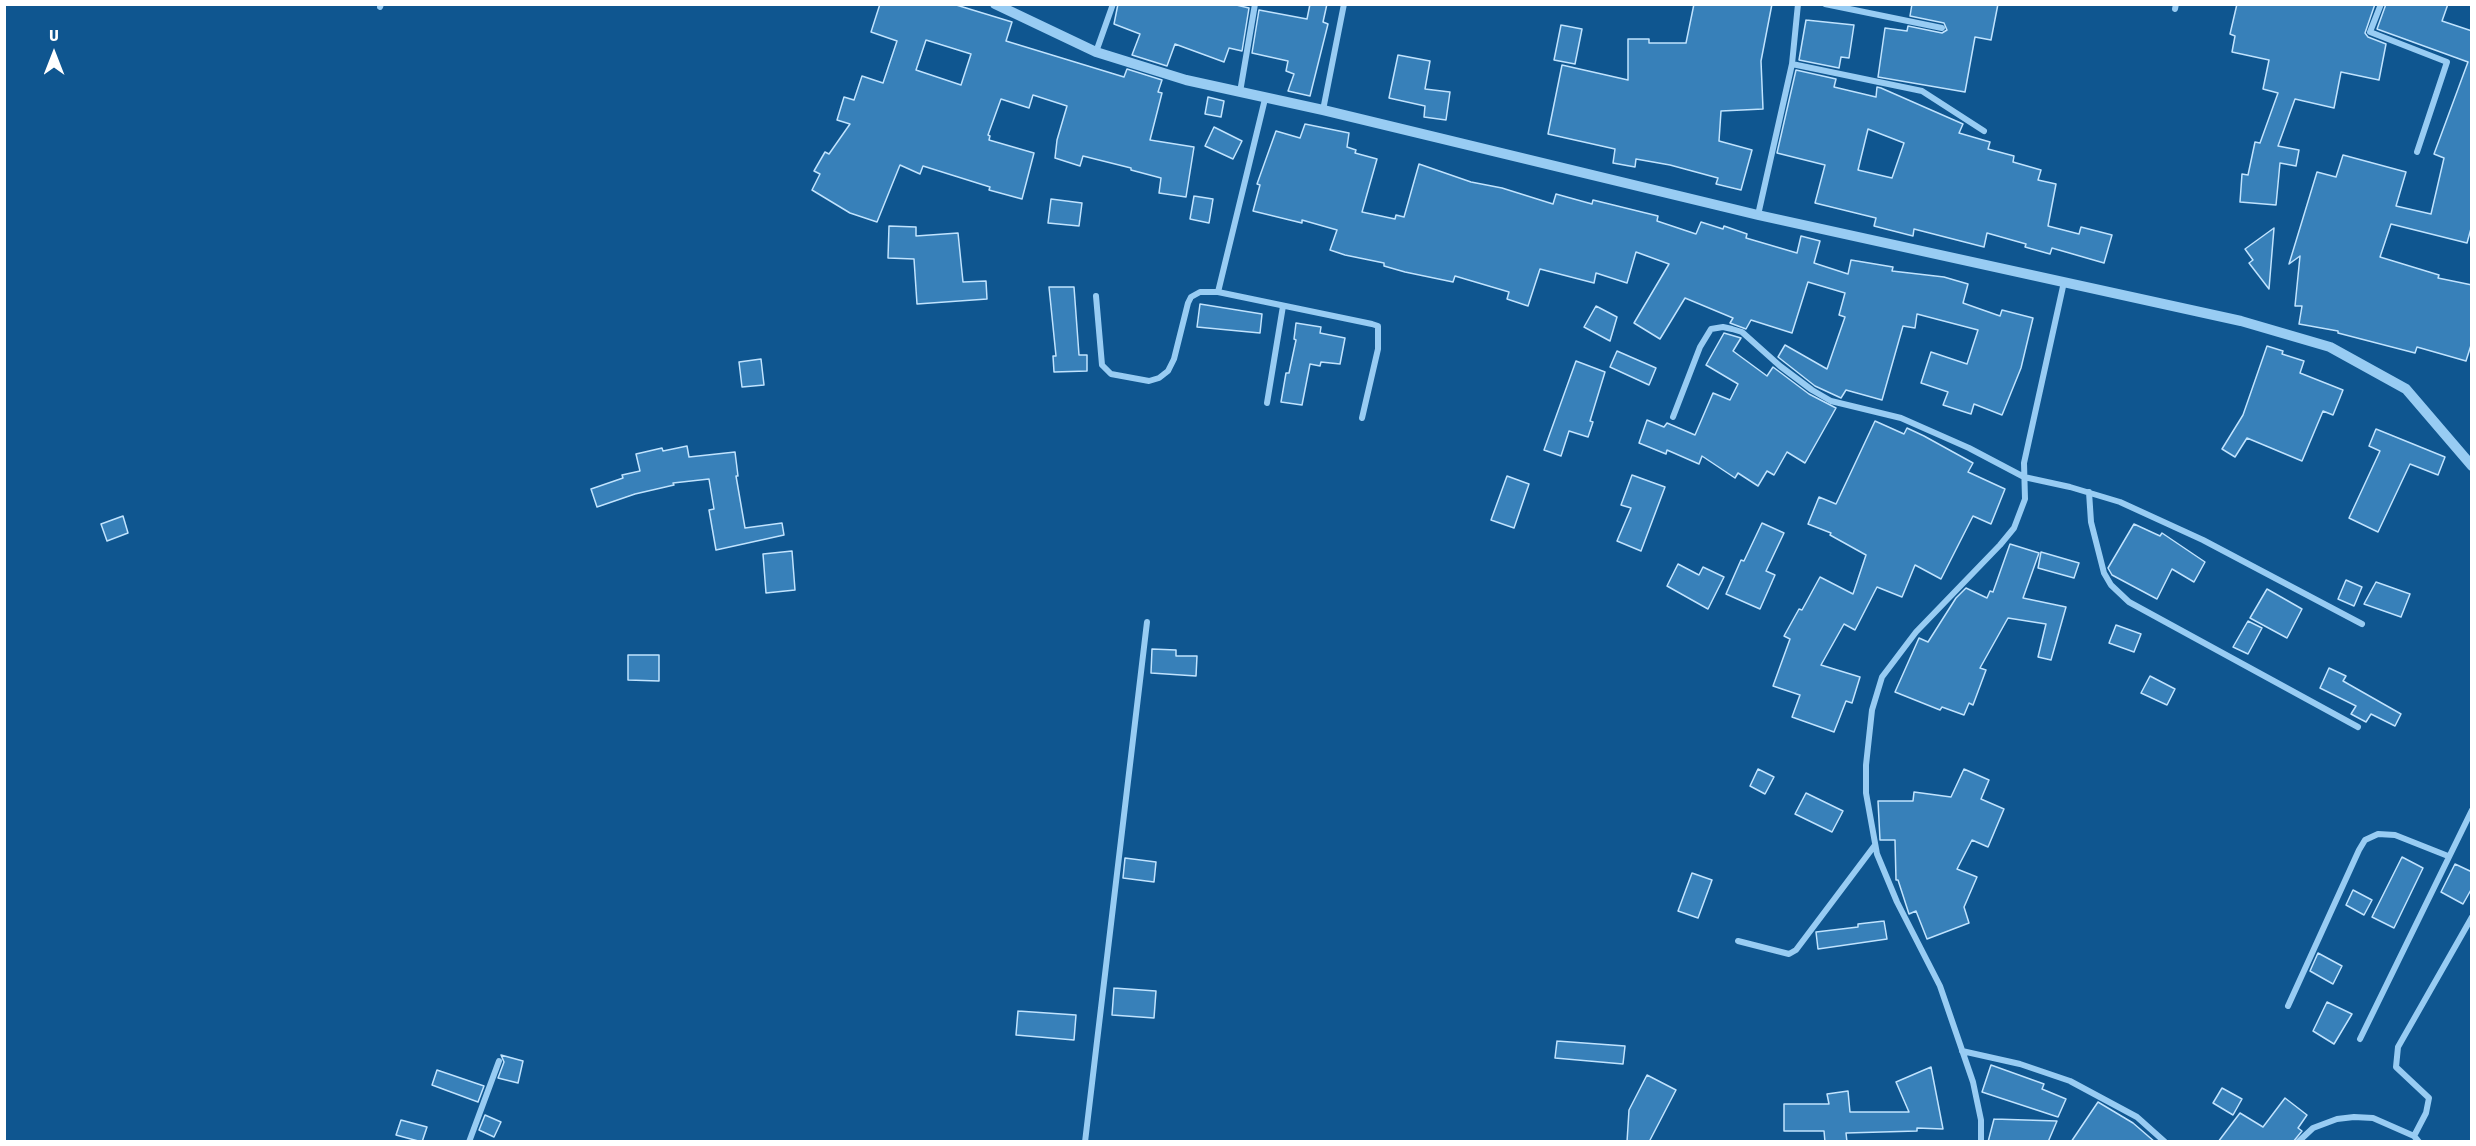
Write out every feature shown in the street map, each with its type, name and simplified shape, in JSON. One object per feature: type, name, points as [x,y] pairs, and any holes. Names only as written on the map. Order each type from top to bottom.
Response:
[{"type":"street","points":[[995,4],[1096,52],[1186,80],[1323,110],[1758,215],[2241,321],[2330,347],[2406,389],[2472,466]]},
{"type":"street","points":[[1096,52],[1113,4]]},
{"type":"street","points":[[1240,92],[1255,4]]},
{"type":"street","points":[[1323,110],[1344,4]]},
{"type":"street","points":[[1758,215],[1792,64],[1798,4]]},
{"type":"street","points":[[1825,4],[1942,28]]},
{"type":"street","points":[[2381,4],[2370,32],[2447,62],[2417,152]]},
{"type":"street","points":[[1792,64],[1922,91],[1984,131]]},
{"type":"street","points":[[1218,292],[1265,99]]},
{"type":"street","points":[[1981,1142],[1981,1120],[1975,1092],[1940,986],[1897,902],[1875,845],[1866,793],[1866,765],[1872,710],[1882,677],[1916,632],[1993,553],[2014,528],[2025,499],[2024,463],[2064,282]]},
{"type":"street","points":[[1096,296],[1102,365],[1111,374],[1149,381],[1159,378],[1168,371],[1174,359],[1191,297],[1200,292],[1218,292],[1378,326],[1378,349],[1362,418]]},
{"type":"street","points":[[1267,403],[1283,306]]},
{"type":"street","points":[[1673,417],[1700,347],[1711,329],[1723,327],[1742,332],[1780,366],[1812,390],[1831,400],[1901,418],[1969,448],[2024,477],[2120,501],[2202,540],[2362,624]]},
{"type":"street","points":[[2089,492],[2091,522],[2104,573],[2111,585],[2129,602],[2358,727]]},
{"type":"street","points":[[1085,1142],[1147,622]]},
{"type":"street","points":[[2360,1039],[2472,810]]},
{"type":"street","points":[[2288,1006],[2359,850],[2366,840],[2378,834],[2395,835],[2448,856]]},
{"type":"street","points":[[1738,941],[1789,954],[1796,950],[1875,845]]},
{"type":"street","points":[[2414,1136],[2426,1113],[2428,1098],[2396,1067],[2398,1047],[2472,917]]},
{"type":"street","points":[[1962,1051],[2020,1064],[2070,1081],[2137,1117],[2165,1142]]},
{"type":"street","points":[[469,1142],[499,1061]]},
{"type":"street","points":[[2298,1142],[2313,1128],[2337,1119],[2354,1117],[2373,1118],[2414,1136],[2419,1142]]},
{"type":"building","points":[[880,4],[953,4],[1012,22],[1006,41],[1124,77],[1127,69],[1162,80],[1158,92],[1162,93],[1150,140],[1194,147],[1186,197],[1159,193],[1161,178],[1131,170],[1131,168],[1083,156],[1080,166],[1055,158],[1057,140],[1067,106],[1033,95],[1029,108],[1001,99],[988,135],[989,140],[1034,153],[1022,199],[989,190],[990,187],[923,166],[920,174],[900,165],[877,222],[850,213],[812,190],[820,174],[814,171],[825,152],[829,154],[850,124],[837,120],[844,97],[854,100],[862,76],[883,83],[897,41],[871,32]],"holes":[[[926,40],[971,54],[961,85],[916,70]]]},
{"type":"building","points":[[1118,4],[1232,4],[1249,8],[1242,51],[1229,48],[1224,62],[1175,44],[1167,66],[1132,55],[1140,34],[1114,24]]},
{"type":"building","points":[[1310,4],[1327,4],[1323,22],[1328,24],[1310,96],[1288,91],[1294,74],[1286,71],[1288,61],[1252,53],[1259,10],[1307,19]]},
{"type":"building","points":[[1694,4],[1772,4],[1761,61],[1763,109],[1721,111],[1719,141],[1752,150],[1741,190],[1716,184],[1718,178],[1670,165],[1636,159],[1635,167],[1613,163],[1615,149],[1548,134],[1562,65],[1628,80],[1628,39],[1649,39],[1649,43],[1686,43]]},
{"type":"building","points":[[1912,4],[1998,4],[1991,40],[1975,37],[1965,92],[1878,77],[1885,28],[1907,31],[1908,26],[1942,33],[1947,30],[1944,23],[1910,16]]},
{"type":"building","points":[[2237,4],[2375,4],[2365,33],[2368,37],[2386,44],[2379,80],[2341,72],[2334,108],[2295,99],[2278,146],[2299,150],[2296,166],[2280,163],[2276,205],[2240,202],[2242,174],[2248,175],[2255,142],[2260,143],[2278,93],[2263,89],[2269,60],[2232,52],[2235,36],[2230,34]]},
{"type":"building","points":[[2386,4],[2448,4],[2442,21],[2472,31],[2472,225],[2467,243],[2391,224],[2380,257],[2439,275],[2438,278],[2472,285],[2472,342],[2466,361],[2417,347],[2415,353],[2338,333],[2338,331],[2299,324],[2302,306],[2295,306],[2300,256],[2289,264],[2317,172],[2336,177],[2343,155],[2406,172],[2396,206],[2431,214],[2444,158],[2434,154],[2468,62],[2377,29]]},
{"type":"building","points":[[1806,20],[1854,25],[1849,58],[1841,57],[1839,68],[1799,60]]},
{"type":"building","points":[[1561,25],[1582,29],[1575,64],[1554,60]]},
{"type":"building","points":[[1398,55],[1430,61],[1425,89],[1450,92],[1446,120],[1424,117],[1425,106],[1389,98]]},
{"type":"building","points":[[1796,70],[1836,79],[1834,87],[1876,97],[1877,87],[1881,88],[1963,124],[1959,133],[1990,142],[1988,149],[2014,156],[2013,162],[2041,170],[2038,180],[2056,184],[2048,226],[2079,234],[2081,227],[2112,235],[2104,263],[2052,248],[2050,254],[2025,247],[2026,244],[1987,233],[1984,247],[1914,229],[1913,236],[1874,226],[1876,218],[1815,203],[1825,165],[1777,153]],"holes":[[[1868,129],[1904,143],[1892,178],[1858,170]]]},
{"type":"building","points":[[1208,97],[1224,101],[1221,117],[1205,114]]},
{"type":"building","points":[[1305,124],[1349,133],[1347,147],[1356,150],[1355,153],[1377,159],[1362,212],[1395,219],[1396,215],[1404,217],[1419,164],[1471,182],[1502,188],[1553,204],[1556,194],[1592,204],[1593,200],[1658,216],[1657,221],[1696,234],[1701,222],[1723,229],[1724,226],[1747,234],[1746,238],[1797,253],[1801,236],[1820,241],[1814,263],[1848,274],[1851,260],[1893,267],[1892,271],[1944,277],[1968,284],[1963,303],[2000,316],[2002,310],[2033,318],[2021,368],[2002,415],[1974,404],[1971,414],[1943,405],[1948,392],[1921,383],[1931,352],[1967,364],[1978,330],[1917,314],[1915,328],[1903,326],[1882,400],[1846,390],[1841,398],[1815,386],[1778,357],[1785,345],[1827,369],[1845,317],[1839,315],[1845,293],[1808,282],[1792,333],[1751,320],[1746,329],[1730,323],[1733,318],[1685,298],[1660,339],[1634,323],[1669,264],[1636,252],[1627,283],[1596,273],[1594,283],[1540,269],[1528,306],[1507,299],[1509,292],[1455,276],[1453,282],[1405,272],[1384,266],[1384,263],[1330,250],[1337,230],[1302,220],[1302,223],[1253,211],[1260,185],[1257,184],[1276,131],[1300,138]]},
{"type":"building","points":[[1214,127],[1242,141],[1233,159],[1205,146]]},
{"type":"building","points":[[1194,196],[1213,199],[1209,223],[1190,219]]},
{"type":"building","points":[[1051,199],[1082,203],[1079,226],[1048,223]]},
{"type":"building","points":[[889,226],[916,227],[916,236],[958,233],[963,282],[986,281],[987,299],[917,304],[914,259],[888,258]]},
{"type":"building","points":[[2274,228],[2269,289],[2249,263],[2253,260],[2245,249]]},
{"type":"building","points":[[1049,287],[1074,287],[1079,355],[1087,355],[1087,371],[1054,372],[1053,356],[1056,356]]},
{"type":"building","points":[[1200,304],[1262,314],[1260,333],[1197,327]]},
{"type":"building","points":[[1596,306],[1617,317],[1610,341],[1584,327]]},
{"type":"building","points":[[1296,323],[1321,327],[1320,333],[1345,338],[1340,364],[1321,362],[1320,366],[1310,364],[1302,405],[1281,402],[1286,373],[1289,373],[1296,340],[1294,339]]},
{"type":"building","points":[[1724,333],[1741,338],[1733,351],[1767,376],[1773,367],[1809,394],[1836,408],[1805,463],[1787,452],[1774,475],[1767,471],[1758,486],[1738,473],[1735,478],[1702,456],[1699,464],[1667,450],[1666,454],[1639,443],[1647,420],[1664,427],[1667,423],[1695,435],[1713,393],[1730,400],[1738,384],[1706,365]]},
{"type":"building","points":[[2267,346],[2304,361],[2300,373],[2343,390],[2333,415],[2323,411],[2302,461],[2247,438],[2235,457],[2222,449],[2243,415]]},
{"type":"building","points":[[1617,351],[1656,368],[1649,385],[1610,367]]},
{"type":"building","points":[[761,359],[764,385],[742,387],[739,362]]},
{"type":"building","points":[[1576,361],[1605,372],[1590,421],[1593,422],[1588,437],[1569,431],[1561,456],[1544,450]]},
{"type":"building","points":[[1875,421],[1904,434],[1907,428],[1924,436],[1973,463],[1968,472],[2005,489],[1991,524],[1973,516],[1941,579],[1915,565],[1902,597],[1877,587],[1855,630],[1844,624],[1821,665],[1860,677],[1852,703],[1846,701],[1834,732],[1792,717],[1800,695],[1773,686],[1790,639],[1784,636],[1799,609],[1802,610],[1820,577],[1853,594],[1866,555],[1830,535],[1831,533],[1808,524],[1819,497],[1836,504]]},
{"type":"building","points":[[2376,429],[2445,457],[2438,475],[2410,464],[2378,532],[2349,518],[2380,451],[2369,446]]},
{"type":"building","points":[[687,446],[689,457],[735,452],[738,476],[736,476],[745,528],[782,523],[784,535],[716,550],[709,510],[714,509],[709,479],[673,483],[674,485],[635,494],[597,507],[591,489],[623,478],[622,475],[640,471],[636,454],[662,448],[663,451]]},
{"type":"building","points":[[1632,475],[1665,487],[1641,551],[1617,541],[1631,508],[1621,505]]},
{"type":"building","points":[[1507,476],[1529,484],[1514,528],[1491,520]]},
{"type":"building","points":[[123,516],[128,533],[107,541],[101,524]]},
{"type":"building","points":[[1762,523],[1784,533],[1766,571],[1775,575],[1760,609],[1726,594],[1741,560],[1744,561]]},
{"type":"building","points":[[2134,524],[2160,536],[2162,533],[2205,562],[2194,582],[2172,569],[2157,599],[2112,575],[2108,568]]},
{"type":"building","points":[[2010,544],[2039,553],[2023,598],[2066,607],[2051,660],[2038,657],[2046,624],[2008,618],[1980,668],[1986,670],[1973,705],[1969,703],[1964,715],[1942,707],[1940,710],[1895,692],[1919,638],[1928,642],[1956,598],[1966,588],[1987,598],[1990,591],[1993,592]]},
{"type":"building","points":[[792,551],[795,590],[766,593],[763,554]]},
{"type":"building","points":[[2041,552],[2079,563],[2074,578],[2038,568]]},
{"type":"building","points":[[1678,564],[1699,575],[1703,567],[1724,577],[1708,609],[1667,586]]},
{"type":"building","points":[[2346,580],[2362,587],[2354,606],[2338,599]]},
{"type":"building","points":[[2376,582],[2410,594],[2401,617],[2364,604]]},
{"type":"building","points":[[2267,589],[2302,609],[2287,638],[2250,618]]},
{"type":"building","points":[[2248,621],[2262,628],[2248,654],[2233,647]]},
{"type":"building","points":[[2116,625],[2141,634],[2134,652],[2109,643]]},
{"type":"building","points":[[1152,649],[1176,650],[1176,656],[1197,656],[1196,676],[1151,673]]},
{"type":"building","points":[[628,655],[659,655],[659,681],[628,680]]},
{"type":"building","points":[[2329,668],[2346,676],[2343,681],[2401,714],[2395,726],[2371,714],[2366,722],[2351,714],[2356,706],[2320,688]]},
{"type":"building","points":[[2150,676],[2175,689],[2167,705],[2141,693]]},
{"type":"building","points":[[1758,769],[1774,777],[1765,794],[1750,786]]},
{"type":"building","points":[[1964,769],[1989,780],[1981,799],[2004,809],[1988,847],[1972,840],[1957,869],[1977,877],[1964,907],[1969,923],[1927,939],[1916,911],[1909,914],[1898,880],[1896,880],[1895,840],[1880,840],[1878,801],[1913,801],[1914,792],[1951,797]]},
{"type":"building","points":[[1806,793],[1843,811],[1832,832],[1795,814]]},
{"type":"building","points":[[2402,857],[2423,868],[2394,928],[2372,917]]},
{"type":"building","points":[[1125,858],[1156,862],[1154,882],[1123,878]]},
{"type":"building","points":[[2455,864],[2472,872],[2472,888],[2463,904],[2441,892]]},
{"type":"building","points":[[1692,873],[1712,880],[1698,918],[1678,911]]},
{"type":"building","points":[[2353,890],[2372,900],[2364,915],[2346,905]]},
{"type":"building","points":[[1884,921],[1887,939],[1818,949],[1816,932]]},
{"type":"building","points":[[2318,953],[2342,966],[2333,984],[2310,971]]},
{"type":"building","points":[[1114,988],[1156,991],[1154,1018],[1112,1015]]},
{"type":"building","points":[[2327,1002],[2352,1014],[2334,1044],[2313,1031]]},
{"type":"building","points":[[1018,1011],[1076,1015],[1074,1040],[1016,1035]]},
{"type":"building","points":[[1557,1041],[1625,1046],[1623,1064],[1555,1058]]},
{"type":"building","points":[[501,1055],[523,1061],[518,1083],[498,1078],[504,1062]]},
{"type":"building","points":[[1991,1065],[2044,1084],[2042,1089],[2066,1099],[2058,1117],[1982,1092]]},
{"type":"building","points":[[1931,1067],[1943,1129],[1917,1128],[1917,1131],[1846,1133],[1847,1142],[1825,1142],[1824,1131],[1784,1131],[1784,1104],[1829,1104],[1827,1094],[1848,1091],[1850,1112],[1909,1112],[1896,1082]]},
{"type":"building","points":[[437,1070],[484,1086],[478,1102],[432,1085]]},
{"type":"building","points":[[1647,1075],[1676,1090],[1649,1142],[1627,1142],[1629,1110]]},
{"type":"building","points":[[2222,1088],[2242,1099],[2233,1115],[2213,1103]]},
{"type":"building","points":[[2285,1098],[2307,1115],[2298,1128],[2302,1131],[2293,1142],[2218,1142],[2240,1113],[2263,1127]]},
{"type":"building","points":[[2098,1102],[2133,1123],[2155,1142],[2071,1142]]},
{"type":"building","points":[[485,1115],[501,1122],[494,1137],[479,1130]]},
{"type":"building","points":[[1994,1119],[2057,1121],[2048,1142],[1988,1142]]},
{"type":"building","points":[[401,1120],[427,1127],[422,1142],[396,1135]]}]
